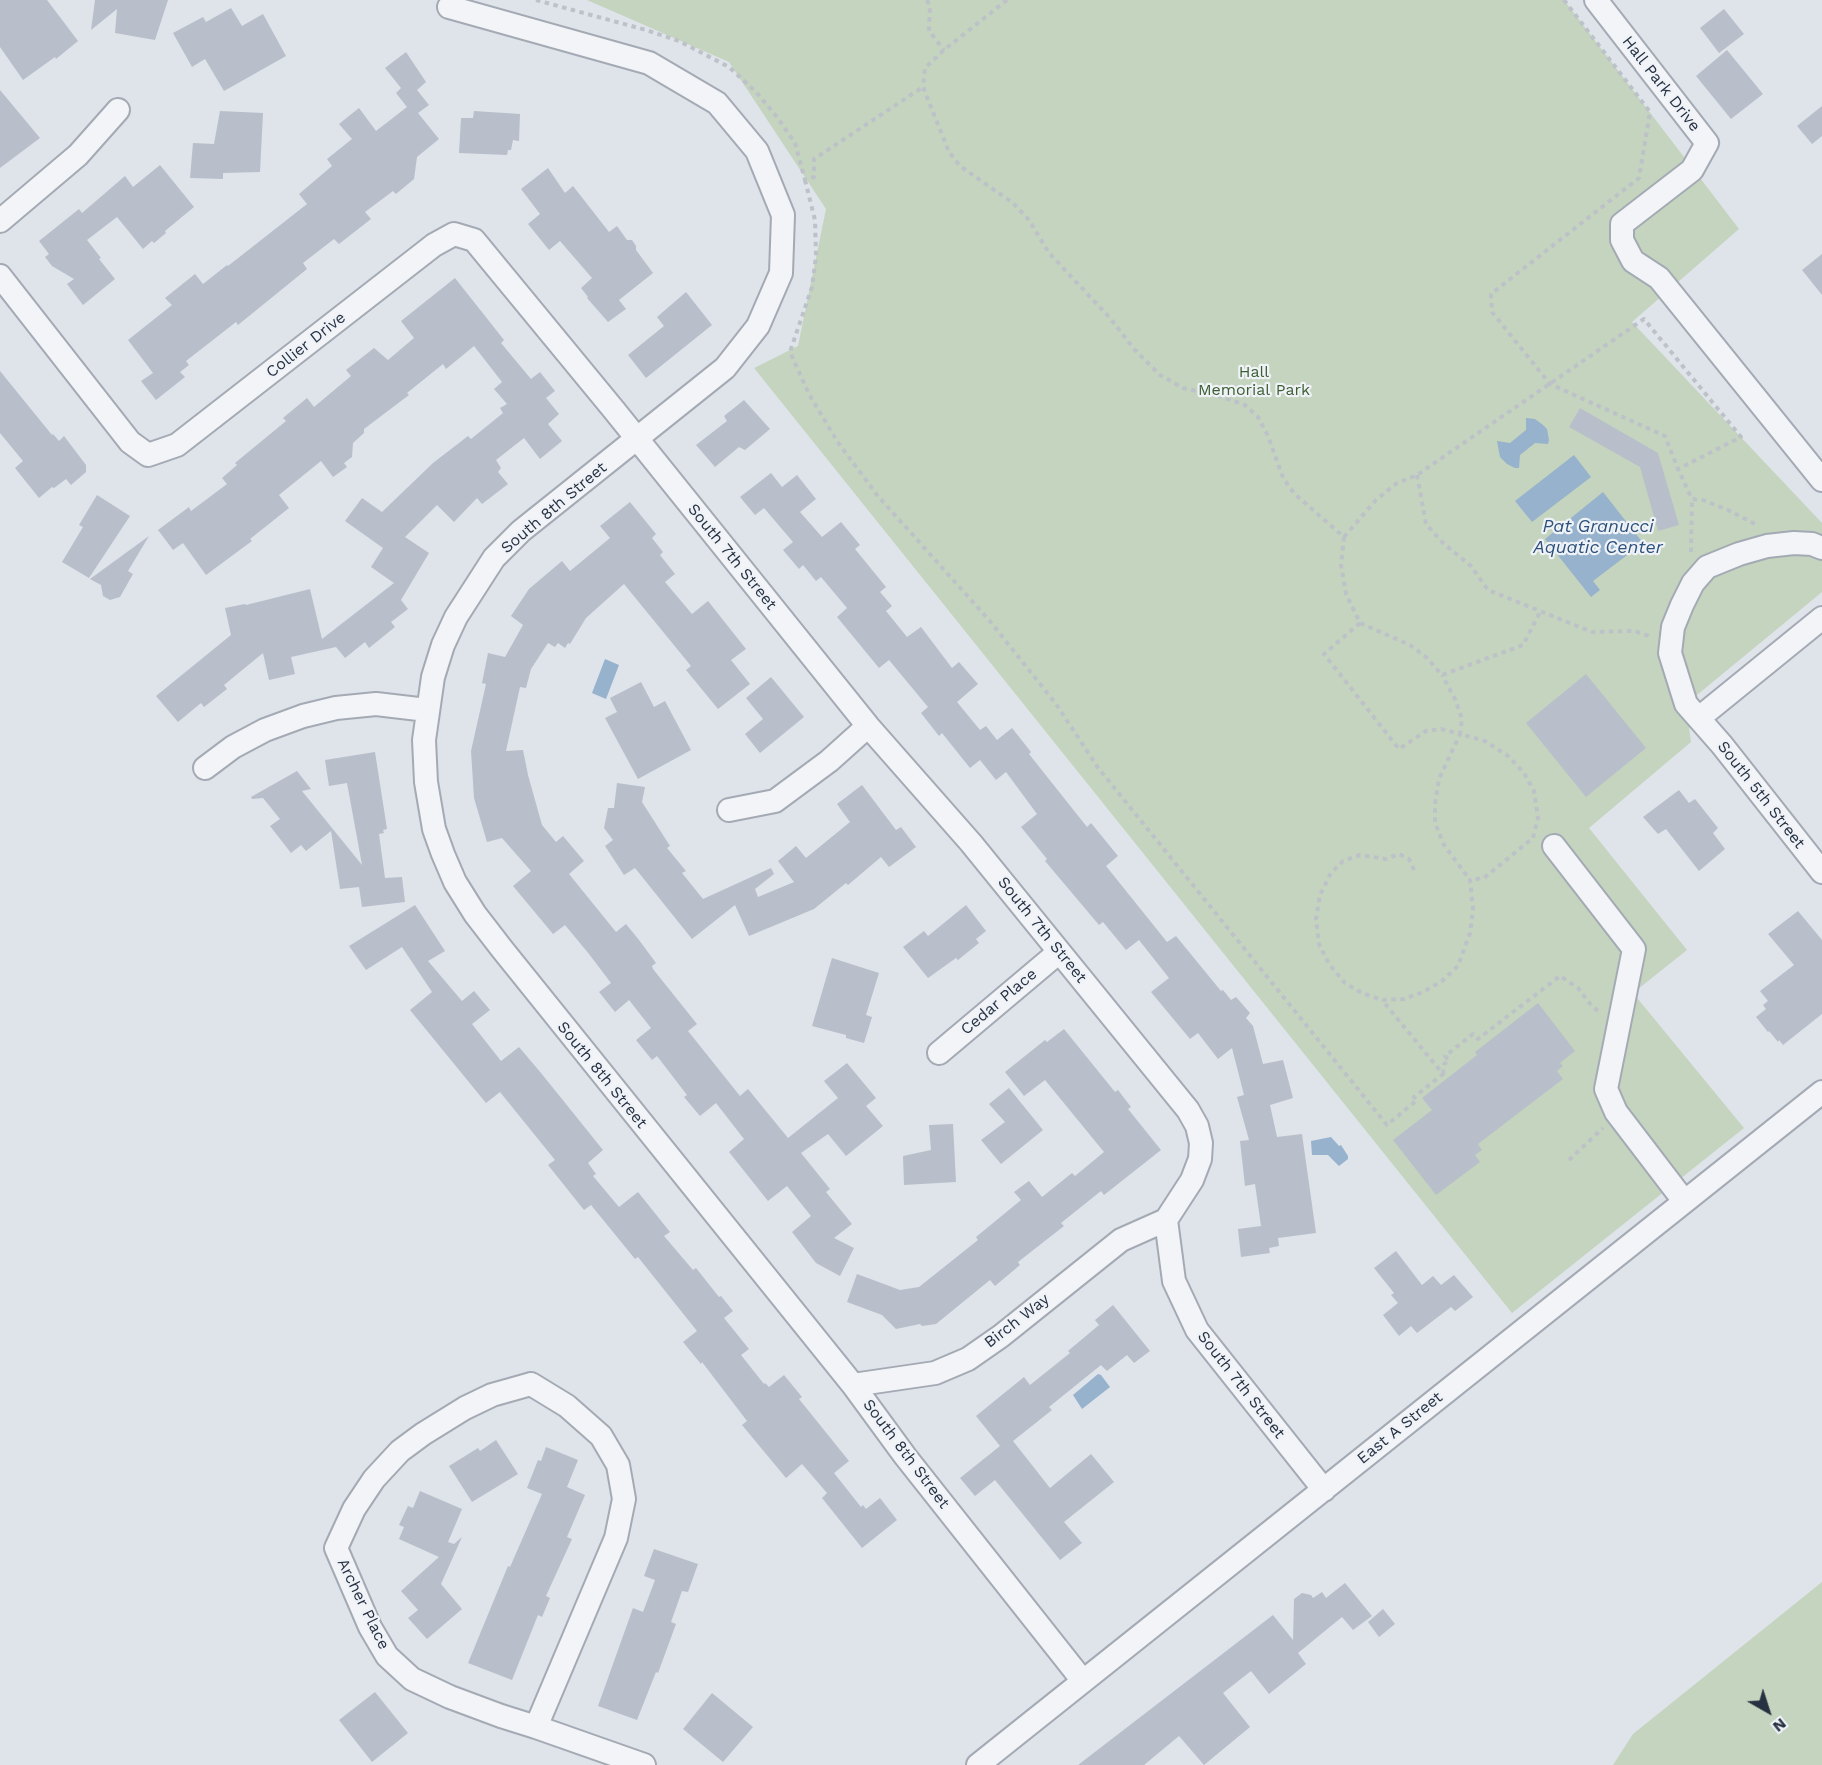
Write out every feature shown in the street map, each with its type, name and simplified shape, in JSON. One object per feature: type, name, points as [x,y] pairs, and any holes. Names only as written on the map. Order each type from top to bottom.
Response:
[{"type":"street","name":"Hall Park Drive","points":[[1596,0],[1707,143],[1692,170],[1622,224],[1622,240],[1633,261],[1659,278],[1666,286],[1822,480]]},
{"type":"street","name":"South 8th Street","points":[[449,7],[649,63],[717,103],[757,151],[783,215],[781,273],[758,326],[725,368],[521,531],[494,558],[456,617],[443,645],[433,677],[424,740],[426,782],[434,829],[443,854],[475,914],[853,1384],[905,1456],[1083,1681]]},
{"type":"street","points":[[0,221],[78,155],[118,110]]},
{"type":"street","name":"Collier Drive","points":[[0,276],[130,442],[148,455],[177,445],[434,245],[454,234],[474,240],[614,411]]},
{"type":"street","name":"South 7th Street","points":[[614,411],[868,726],[971,843],[1188,1110],[1197,1126],[1201,1143],[1200,1159],[1192,1180],[1166,1220],[1173,1281],[1197,1329],[1324,1490]]},
{"type":"street","points":[[1822,548],[1812,544],[1794,543],[1738,554],[1707,567],[1693,583],[1673,627],[1670,653],[1686,705],[1699,718],[1822,618]]},
{"type":"street","points":[[205,768],[233,747],[265,730],[303,716],[336,708],[376,704],[427,710]]},
{"type":"street","name":"South 5th Street","points":[[1699,718],[1822,872]]},
{"type":"street","points":[[729,810],[775,801],[829,761],[868,726]]},
{"type":"street","points":[[1554,846],[1634,949],[1606,1089],[1616,1112],[1684,1202]]},
{"type":"street","name":"Cedar Place","points":[[939,1053],[1059,952]]},
{"type":"street","name":"East A Street","points":[[978,1765],[1822,1092]]},
{"type":"street","name":"Birch Way","points":[[853,1384],[936,1373],[968,1359],[1001,1336],[1121,1240],[1166,1220]]},
{"type":"street","name":"Archer Place","points":[[536,1727],[616,1538],[624,1499],[618,1465],[601,1436],[567,1406],[531,1384],[492,1395],[465,1408],[400,1451],[374,1479],[354,1509],[336,1548],[370,1627],[387,1656],[412,1679],[450,1697],[631,1763]]},
{"type":"path","points":[[927,0],[930,6],[928,31],[944,50]]},
{"type":"path","points":[[1006,0],[944,50],[926,69],[923,87],[949,152],[960,166],[1013,202],[1029,220],[1048,253],[1160,375],[1183,388],[1219,396],[1245,405],[1258,417],[1289,487],[1344,537]]},
{"type":"path","points":[[1564,0],[1650,112],[1639,178],[1491,294],[1492,312],[1550,384],[1665,436],[1692,499],[1691,554],[1701,548]]},
{"type":"path","points":[[814,177],[814,159],[923,87]]},
{"type":"path","points":[[806,180],[815,220],[816,256],[812,287],[790,352],[809,394],[837,441],[877,495],[989,620],[1056,704],[1099,769],[1387,1125],[1417,1100],[1414,1097],[1443,1074],[1444,1065],[1449,1060],[1445,1056],[1473,1034],[1478,1039],[1560,976]]},
{"type":"path","points":[[1414,870],[1409,859],[1399,854],[1386,859],[1360,855],[1343,861],[1331,873],[1320,895],[1316,920],[1319,944],[1329,964],[1344,983],[1382,1000],[1404,999],[1423,992],[1442,981],[1458,966],[1470,933],[1473,909],[1470,880],[1444,845],[1435,823],[1439,779],[1460,734],[1462,719],[1455,699],[1442,675],[1426,657],[1410,645],[1360,623],[1346,594],[1341,565],[1344,537],[1376,500],[1397,483],[1417,475],[1644,319],[1741,437],[1678,469]]},
{"type":"path","points":[[1417,475],[1426,524],[1443,543],[1472,566],[1488,590],[1592,632],[1635,632],[1653,637],[1655,628]]},
{"type":"path","points":[[1692,499],[1703,500],[1728,510],[1761,528],[1752,530]]},
{"type":"path","points":[[1442,675],[1523,645],[1540,612]]},
{"type":"path","points":[[1360,623],[1324,654],[1399,749],[1426,731],[1441,729],[1485,741],[1508,756],[1524,773],[1534,791],[1538,818],[1533,838],[1484,878],[1470,880]]},
{"type":"path","points":[[1382,1000],[1443,1074]]},
{"type":"green space","name":"Hall Memorial Park","points":[[587,0],[1564,0],[1739,229],[1632,322],[1822,523],[1822,592],[1686,704],[1691,742],[1589,828],[1687,950],[1633,993],[1744,1128],[1512,1313],[754,368],[798,346],[826,209],[729,62]]},
{"type":"green space","points":[[1822,1582],[1822,1765],[1613,1765],[1633,1734]]},
{"type":"water","points":[[1526,418],[1535,419],[1543,425],[1547,429],[1549,440],[1548,444],[1535,443],[1520,455],[1519,468],[1515,468],[1500,457],[1497,441],[1510,443],[1526,430]]},
{"type":"water","points":[[1574,455],[1591,477],[1532,522],[1515,501]]},
{"type":"water","name":"Pat Granucci Aquatic Center","points":[[1603,492],[1643,543],[1593,581],[1600,590],[1591,597],[1545,539]]},
{"type":"water","points":[[605,659],[619,665],[606,699],[592,693]]},
{"type":"water","points":[[1331,1137],[1339,1146],[1341,1145],[1348,1156],[1348,1159],[1339,1166],[1328,1155],[1312,1155],[1311,1141]]},
{"type":"water","points":[[1098,1374],[1110,1387],[1082,1409],[1073,1395]]},
{"type":"building","points":[[0,0],[47,0],[78,41],[56,59],[55,57],[23,80],[0,47]]},
{"type":"building","points":[[95,0],[168,0],[155,40],[115,33],[117,9],[91,30]]},
{"type":"building","points":[[231,8],[242,26],[263,14],[286,56],[224,91],[205,59],[192,67],[173,33],[203,17],[206,22]]},
{"type":"building","points":[[1724,9],[1744,34],[1719,53],[1700,28]]},
{"type":"building","points":[[1727,50],[1763,94],[1731,119],[1696,76]]},
{"type":"building","points":[[406,52],[426,82],[417,90],[429,105],[418,113],[439,139],[417,157],[414,179],[396,194],[393,191],[365,212],[371,219],[339,244],[334,239],[303,263],[307,269],[238,325],[236,322],[186,361],[189,365],[180,372],[185,377],[156,400],[141,381],[153,373],[128,340],[172,305],[165,298],[195,274],[203,284],[307,204],[299,194],[332,166],[327,159],[352,139],[339,124],[359,108],[376,131],[407,107],[396,93],[401,88],[385,68]]},
{"type":"building","points":[[0,90],[40,138],[0,168]]},
{"type":"building","points":[[1822,106],[1822,136],[1812,144],[1797,126]]},
{"type":"building","points":[[220,111],[263,113],[260,172],[223,173],[223,179],[190,178],[193,143],[214,144]]},
{"type":"building","points":[[474,111],[520,114],[519,141],[513,140],[511,150],[508,150],[507,155],[459,153],[461,118],[473,118]]},
{"type":"building","points":[[160,165],[194,207],[154,243],[152,241],[143,249],[117,217],[87,240],[115,279],[83,305],[67,284],[74,279],[52,266],[45,257],[49,254],[39,241],[79,209],[82,213],[125,176],[133,187]]},
{"type":"building","points":[[548,168],[565,193],[573,186],[609,232],[617,226],[627,240],[632,240],[636,250],[653,273],[619,300],[626,309],[608,322],[581,288],[592,278],[560,241],[549,250],[528,224],[540,214],[521,189]]},
{"type":"building","points":[[1822,254],[1822,295],[1802,270]]},
{"type":"building","points":[[455,278],[504,340],[501,343],[531,379],[540,372],[555,391],[546,398],[559,414],[548,424],[562,441],[540,459],[524,438],[496,460],[501,468],[498,472],[508,484],[482,504],[477,498],[454,522],[437,505],[405,537],[429,553],[401,600],[408,609],[391,622],[395,627],[369,648],[365,642],[345,658],[336,647],[291,657],[295,674],[269,680],[263,653],[224,685],[227,689],[204,707],[201,703],[178,722],[156,696],[231,635],[225,608],[310,589],[322,639],[394,583],[371,567],[383,548],[345,521],[362,498],[382,512],[433,463],[468,436],[471,439],[503,413],[500,408],[507,404],[494,389],[502,382],[474,346],[446,369],[443,364],[407,393],[409,395],[364,429],[364,433],[353,443],[352,457],[344,463],[347,467],[333,477],[321,461],[279,495],[289,508],[250,539],[252,541],[206,575],[183,543],[173,550],[158,530],[189,507],[191,511],[227,484],[222,478],[237,465],[235,463],[286,421],[283,418],[307,398],[314,407],[351,376],[346,370],[374,348],[388,360],[414,338],[401,321]]},
{"type":"building","points":[[686,292],[712,325],[646,378],[628,355],[664,326],[657,317]]},
{"type":"building","points":[[0,371],[52,435],[59,441],[64,436],[86,465],[86,472],[71,485],[66,479],[39,498],[15,468],[23,461],[0,433]]},
{"type":"building","points":[[744,400],[770,429],[745,450],[739,447],[715,467],[696,445],[727,421],[724,416]]},
{"type":"building","points":[[1580,408],[1658,453],[1679,525],[1658,531],[1640,467],[1569,427]]},
{"type":"building","points":[[771,473],[782,487],[797,475],[816,499],[800,512],[822,537],[841,522],[860,545],[855,549],[886,587],[880,592],[892,606],[886,611],[907,637],[921,627],[952,668],[959,662],[978,684],[957,702],[980,730],[986,726],[997,740],[1012,728],[1031,752],[1029,754],[1087,827],[1091,823],[1118,856],[1106,866],[1167,942],[1176,936],[1221,991],[1223,990],[1231,1000],[1236,997],[1250,1013],[1246,1018],[1253,1026],[1263,1064],[1283,1060],[1293,1098],[1270,1105],[1277,1137],[1302,1134],[1316,1233],[1278,1238],[1279,1246],[1269,1248],[1270,1253],[1241,1257],[1238,1229],[1261,1226],[1255,1184],[1245,1186],[1240,1141],[1249,1140],[1237,1097],[1244,1095],[1232,1048],[1218,1059],[1198,1033],[1190,1039],[1151,992],[1169,978],[1139,940],[1126,950],[1103,922],[1099,925],[1045,861],[1047,859],[1021,827],[1037,814],[1006,772],[996,780],[980,760],[970,768],[942,733],[939,736],[921,713],[928,707],[889,660],[879,668],[837,617],[847,608],[821,577],[816,581],[803,565],[799,569],[783,550],[793,542],[764,508],[755,515],[740,497]]},
{"type":"building","points":[[97,495],[130,516],[89,578],[62,562],[83,527],[79,525]]},
{"type":"building","points":[[630,502],[656,534],[652,538],[663,552],[660,555],[675,574],[665,582],[692,614],[708,601],[746,649],[731,660],[750,684],[718,709],[686,670],[691,666],[624,584],[586,618],[570,644],[568,643],[565,648],[558,643],[555,647],[548,643],[531,669],[526,688],[520,687],[506,751],[523,750],[542,825],[556,842],[563,836],[584,861],[569,874],[616,932],[626,924],[639,940],[656,963],[652,966],[653,969],[697,1024],[688,1031],[740,1096],[748,1089],[788,1138],[838,1098],[824,1081],[847,1063],[876,1098],[866,1106],[883,1126],[846,1156],[828,1134],[801,1153],[830,1189],[826,1192],[852,1224],[834,1238],[854,1248],[840,1276],[816,1263],[792,1232],[811,1216],[787,1186],[768,1201],[729,1152],[744,1139],[716,1103],[700,1116],[684,1097],[687,1095],[657,1056],[652,1060],[636,1040],[651,1028],[629,1000],[615,1012],[599,992],[611,983],[589,954],[565,925],[553,934],[513,886],[531,871],[502,838],[487,842],[474,798],[471,751],[486,684],[482,683],[488,653],[505,657],[523,625],[511,616],[529,589],[562,561],[570,571],[610,538],[600,526]]},
{"type":"building","points":[[149,536],[128,571],[133,574],[120,597],[110,600],[103,596],[101,585],[90,579]]},
{"type":"building","points":[[1586,674],[1646,748],[1586,797],[1526,723]]},
{"type":"building","points":[[771,677],[804,717],[760,753],[745,734],[763,719],[746,698]]},
{"type":"building","points":[[641,682],[654,707],[665,701],[691,750],[638,779],[605,718],[617,712],[610,698]]},
{"type":"building","points":[[375,752],[387,829],[383,830],[384,833],[379,834],[385,878],[402,877],[405,902],[362,907],[359,887],[340,889],[331,831],[306,851],[301,845],[291,853],[270,826],[280,819],[263,798],[252,799],[251,797],[297,771],[311,789],[302,791],[362,865],[347,783],[329,786],[325,760]]},
{"type":"building","points":[[617,783],[645,787],[642,802],[670,846],[667,848],[686,871],[682,873],[703,899],[771,868],[774,874],[755,889],[758,897],[794,882],[778,861],[796,846],[806,858],[850,822],[837,804],[862,785],[896,830],[901,827],[916,847],[889,867],[881,857],[848,885],[846,883],[814,909],[749,936],[735,905],[692,939],[635,868],[624,875],[605,846],[613,840],[604,828],[608,808],[614,808]]},
{"type":"building","points":[[1679,790],[1689,803],[1695,799],[1718,828],[1713,833],[1725,849],[1699,871],[1666,829],[1658,834],[1643,817]]},
{"type":"building","points":[[415,905],[445,951],[428,961],[462,1001],[474,991],[490,1010],[472,1024],[501,1061],[519,1047],[603,1150],[588,1163],[596,1174],[593,1176],[619,1207],[638,1192],[670,1232],[664,1236],[693,1270],[696,1268],[733,1311],[724,1318],[749,1349],[741,1355],[769,1387],[784,1375],[802,1397],[799,1399],[849,1461],[834,1473],[861,1507],[863,1505],[866,1509],[880,1498],[897,1520],[862,1548],[822,1498],[827,1493],[802,1464],[786,1478],[742,1425],[747,1421],[702,1362],[701,1364],[683,1342],[697,1331],[638,1257],[635,1259],[591,1205],[584,1210],[548,1165],[555,1160],[500,1092],[486,1103],[410,1010],[432,992],[402,947],[366,970],[349,946]]},
{"type":"building","points":[[966,905],[986,931],[976,939],[979,943],[958,960],[956,958],[928,978],[903,947],[924,931],[928,936]]},
{"type":"building","points":[[1798,911],[1822,940],[1822,1014],[1783,1045],[1756,1017],[1766,1009],[1763,1005],[1768,1001],[1760,991],[1794,965],[1768,934]]},
{"type":"building","points":[[832,958],[879,973],[866,1015],[872,1017],[864,1043],[846,1038],[846,1035],[812,1026]]},
{"type":"building","points":[[1538,1003],[1575,1051],[1560,1063],[1563,1066],[1557,1071],[1563,1079],[1478,1144],[1482,1150],[1475,1155],[1480,1162],[1436,1195],[1393,1140],[1432,1110],[1422,1098],[1477,1055],[1475,1052]]},
{"type":"building","points":[[1064,1029],[1115,1092],[1118,1090],[1131,1107],[1128,1109],[1161,1150],[1104,1195],[1101,1191],[1061,1223],[1064,1226],[1018,1262],[1020,1265],[995,1286],[990,1280],[936,1324],[922,1326],[920,1324],[896,1329],[882,1315],[847,1302],[857,1274],[900,1290],[919,1287],[978,1240],[976,1237],[1021,1200],[1014,1192],[1029,1181],[1042,1197],[1072,1173],[1075,1176],[1104,1152],[1045,1080],[1024,1096],[1005,1072],[1045,1040],[1047,1042]]},
{"type":"building","points":[[1009,1088],[1043,1130],[1001,1164],[981,1140],[1005,1122],[989,1104]]},
{"type":"building","points":[[953,1124],[956,1182],[904,1185],[903,1156],[931,1150],[929,1125]]},
{"type":"building","points":[[1396,1251],[1422,1285],[1433,1276],[1441,1285],[1454,1275],[1473,1297],[1455,1311],[1451,1307],[1417,1333],[1411,1326],[1399,1336],[1383,1315],[1398,1303],[1391,1295],[1394,1293],[1374,1268]]},
{"type":"building","points":[[1113,1305],[1150,1351],[1134,1363],[1127,1355],[1107,1371],[1101,1365],[1049,1407],[1052,1410],[1013,1441],[1050,1488],[1091,1454],[1114,1482],[1064,1522],[1082,1543],[1060,1560],[995,1480],[975,1496],[960,1478],[1000,1446],[976,1416],[1024,1377],[1030,1385],[1070,1353],[1068,1351],[1099,1325],[1095,1320]]},
{"type":"building","points":[[496,1440],[518,1474],[472,1502],[449,1466],[478,1448],[480,1451]]},
{"type":"building","points":[[546,1447],[578,1460],[567,1487],[585,1495],[567,1537],[572,1539],[546,1596],[550,1598],[542,1617],[538,1615],[512,1680],[468,1663],[508,1566],[510,1567],[542,1494],[527,1488]]},
{"type":"building","points":[[420,1491],[462,1509],[448,1542],[454,1544],[462,1537],[441,1584],[462,1609],[427,1639],[408,1618],[418,1610],[401,1591],[439,1557],[399,1539],[404,1527],[399,1525],[408,1506],[413,1508]]},
{"type":"building","points":[[654,1549],[698,1564],[688,1592],[682,1591],[671,1622],[676,1624],[637,1720],[598,1706],[633,1608],[643,1612],[655,1580],[644,1576]]},
{"type":"building","points":[[1345,1583],[1372,1616],[1353,1630],[1342,1617],[1298,1653],[1306,1664],[1269,1694],[1251,1671],[1223,1693],[1250,1727],[1204,1765],[1179,1736],[1144,1765],[1078,1765],[1273,1615],[1293,1640],[1294,1599],[1302,1593],[1311,1595],[1313,1598],[1322,1592],[1326,1598]]},
{"type":"building","points":[[1383,1609],[1395,1624],[1379,1637],[1368,1622]]},
{"type":"building","points":[[375,1692],[408,1733],[372,1762],[339,1720]]},
{"type":"building","points":[[712,1693],[753,1727],[723,1762],[683,1729]]}]
